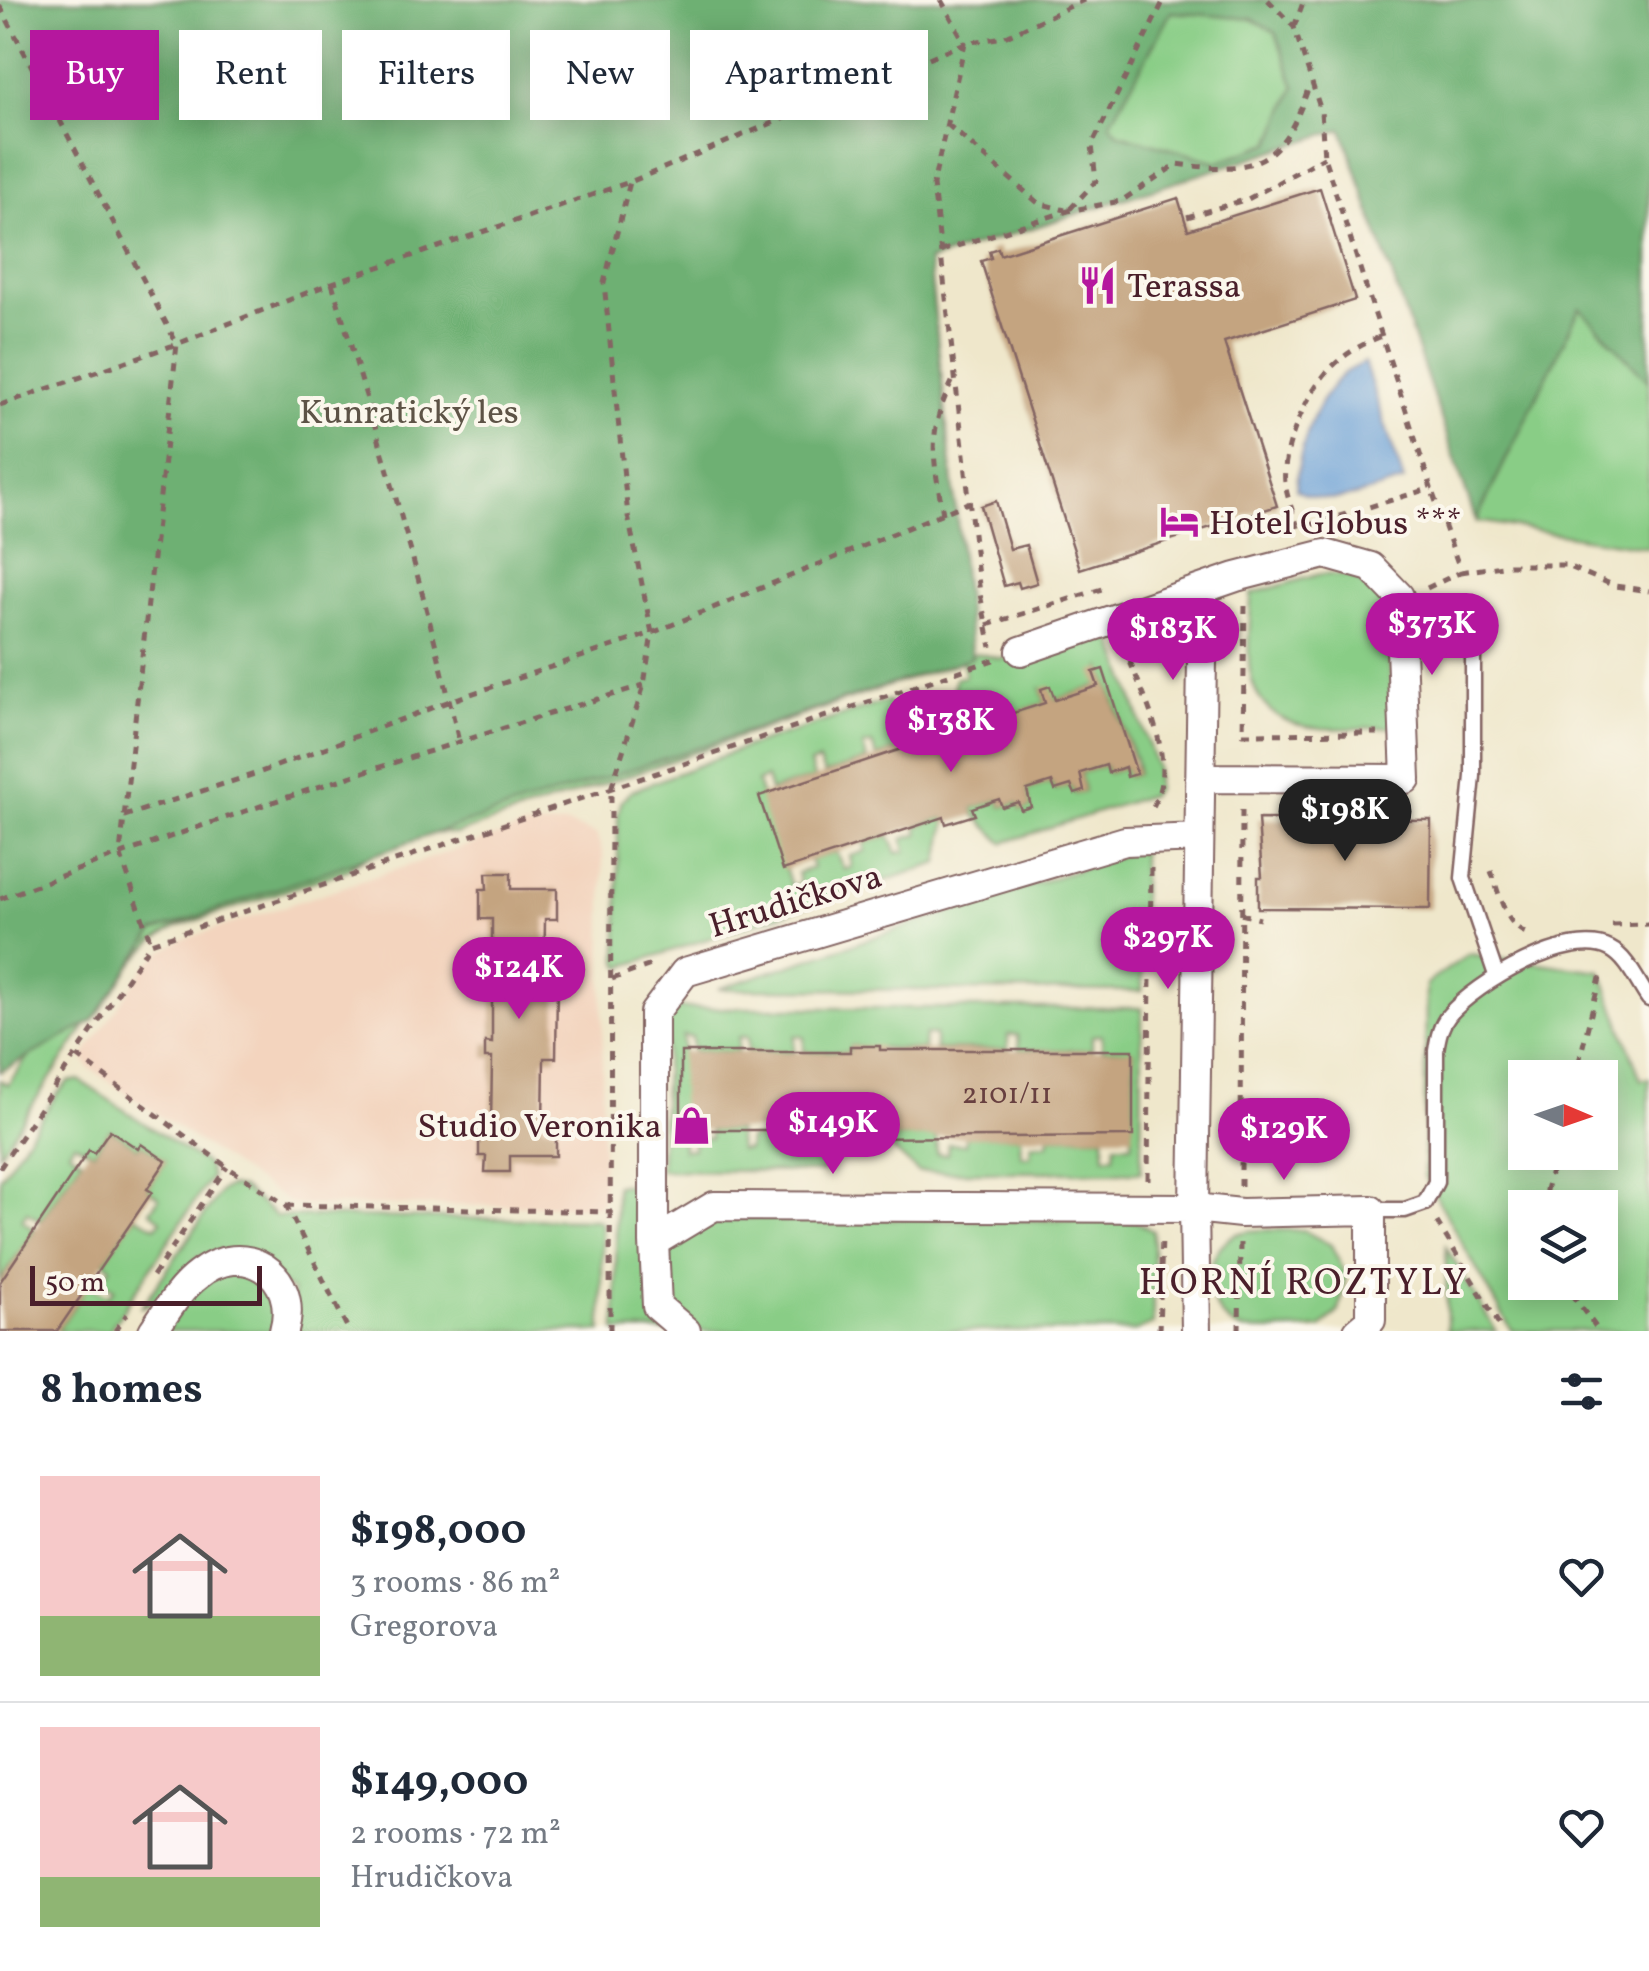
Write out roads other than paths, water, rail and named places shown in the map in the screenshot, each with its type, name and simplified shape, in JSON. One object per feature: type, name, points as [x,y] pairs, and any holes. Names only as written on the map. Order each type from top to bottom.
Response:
[{"type":"street","points":[[1021,651],[1236,577],[1325,554],[1371,568],[1399,596],[1406,779],[1200,778]]},
{"type":"street","points":[[1196,1331],[1194,1208],[1203,590]]},
{"type":"street","name":"Hrudičkova","points":[[686,1331],[657,1306],[654,1242],[654,1013],[685,972],[1125,841],[1199,838]]},
{"type":"street","points":[[654,1242],[714,1206],[1194,1208],[1240,1213],[1370,1210],[1372,1320],[1358,1331]]},
{"type":"street","points":[[152,1331],[198,1274],[222,1261],[246,1259],[268,1268],[282,1289],[288,1316],[284,1331]]},
{"type":"lane","points":[[1473,619],[1473,776],[1464,878],[1496,976]]},
{"type":"lane","points":[[1370,1210],[1405,1210],[1425,1203],[1436,1182],[1436,1051],[1440,1030],[1450,1014],[1496,976],[1527,960],[1576,945],[1610,949],[1628,967],[1649,999]]},
{"type":"water","points":[[1364,362],[1404,481],[1336,499],[1296,490],[1304,444],[1316,413],[1343,374]]},
{"type":"place","name":"Terassa","points":[[1097,285]]},
{"type":"place","name":"Hotel Globus ***","points":[[1179,522]]},
{"type":"place","name":"Studio Veronika","points":[[692,1125]]},
{"type":"district","name":"HORNÍ ROZTYLY","points":[[1304,1281]]},
{"type":"park label","name":"Kunratický les","points":[[409,411]]}]
